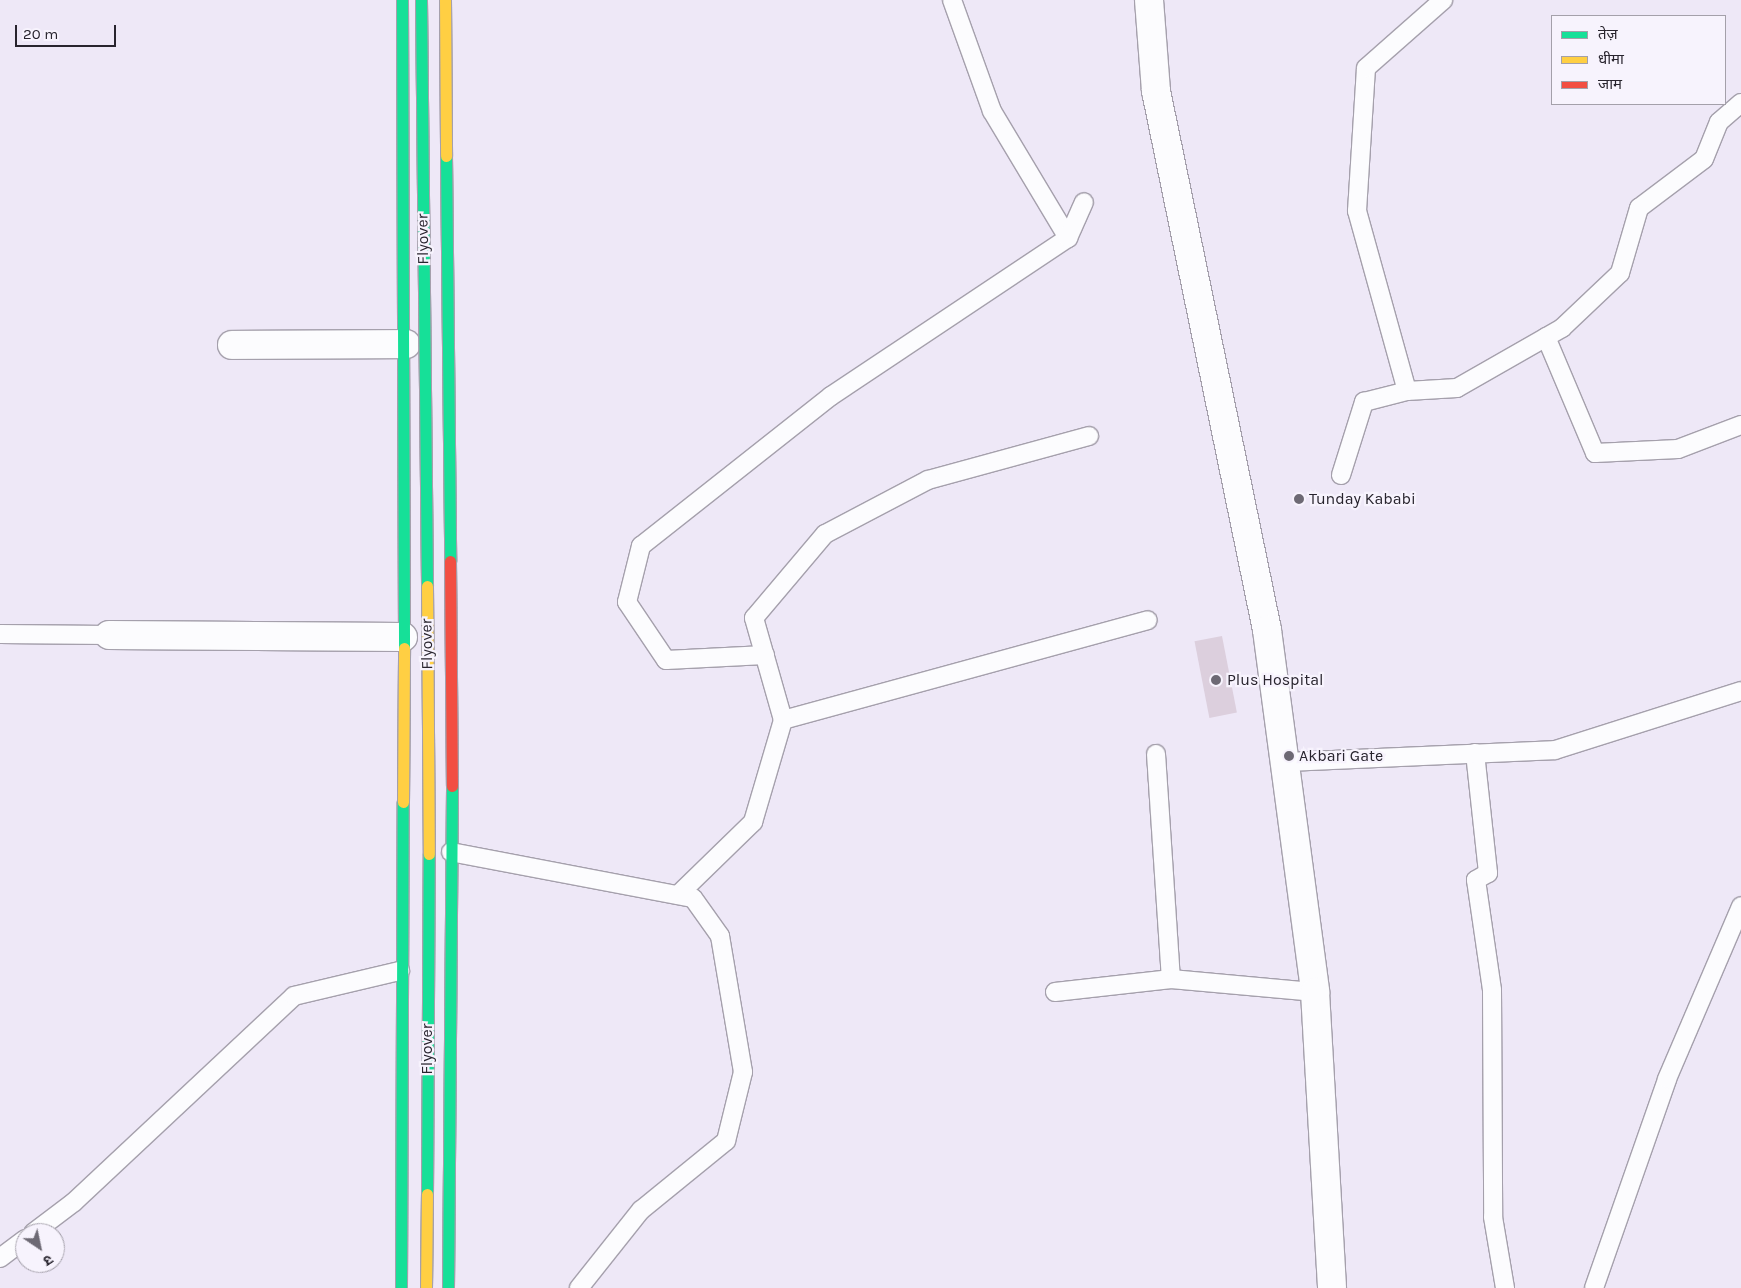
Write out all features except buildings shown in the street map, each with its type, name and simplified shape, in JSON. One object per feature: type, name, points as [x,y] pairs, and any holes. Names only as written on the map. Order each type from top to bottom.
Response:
[{"type":"main road","points":[[401,1288],[400,971],[405,349],[402,0]]},
{"type":"main road","name":"Flyover","points":[[421,0],[429,841],[426,1288]]},
{"type":"main road","points":[[445,0],[451,852],[448,1288]]},
{"type":"main road","points":[[405,349],[447,355]]},
{"type":"street","points":[[1148,0],[1156,91],[1267,630],[1315,992],[1332,1288]]},
{"type":"street","points":[[232,345],[405,349]]},
{"type":"street","points":[[109,635],[403,637]]},
{"type":"lane","points":[[952,0],[992,111],[1068,238]]},
{"type":"lane","points":[[1407,391],[1357,211],[1366,68],[1443,0]]},
{"type":"lane","points":[[1341,475],[1364,402],[1407,391],[1457,388],[1562,328],[1620,273],[1639,208],[1704,159],[1719,122],[1741,104]]},
{"type":"lane","points":[[765,655],[666,660],[627,602],[641,546],[831,396],[1068,238],[1084,202]]},
{"type":"lane","points":[[1546,337],[1594,453],[1678,449],[1741,425]]},
{"type":"lane","points":[[678,895],[753,822],[784,720],[754,618],[825,534],[928,480],[1089,436]]},
{"type":"lane","points":[[784,720],[1148,620]]},
{"type":"lane","points":[[0,634],[109,635]]},
{"type":"lane","points":[[1284,762],[1555,750],[1741,691]]},
{"type":"lane","points":[[1475,753],[1488,873],[1476,880],[1492,990],[1492,1217],[1505,1288]]},
{"type":"lane","points":[[1156,754],[1171,979]]},
{"type":"lane","points":[[451,852],[693,898],[720,936],[743,1072],[726,1141],[641,1210],[579,1288]]},
{"type":"lane","points":[[1594,1288],[1668,1079],[1741,906]]},
{"type":"lane","points":[[46,1223],[74,1202],[294,996],[400,971]]},
{"type":"lane","points":[[1055,992],[1171,979],[1315,992]]},
{"type":"lane","points":[[0,1258],[15,1247]]},
{"type":"traffic: fast","points":[[402,0],[404,648]]},
{"type":"traffic: fast","points":[[421,0],[427,586]]},
{"type":"traffic: fast","points":[[446,156],[450,561]]},
{"type":"traffic: fast","points":[[448,1288],[452,786]]},
{"type":"traffic: fast","points":[[401,1288],[403,802]]},
{"type":"traffic: fast","points":[[427,1194],[429,854]]},
{"type":"traffic: slow","points":[[445,0],[446,156]]},
{"type":"traffic: slow","points":[[427,586],[429,854]]},
{"type":"traffic: slow","points":[[403,802],[404,648]]},
{"type":"traffic: slow","points":[[426,1288],[427,1194]]},
{"type":"traffic: jam","points":[[450,561],[452,786]]},
{"type":"place","name":"Tunday Kababi","points":[[1299,499]]},
{"type":"place","name":"Plus Hospital","points":[[1216,680]]},
{"type":"place","name":"Akbari Gate","points":[[1289,756]]}]
